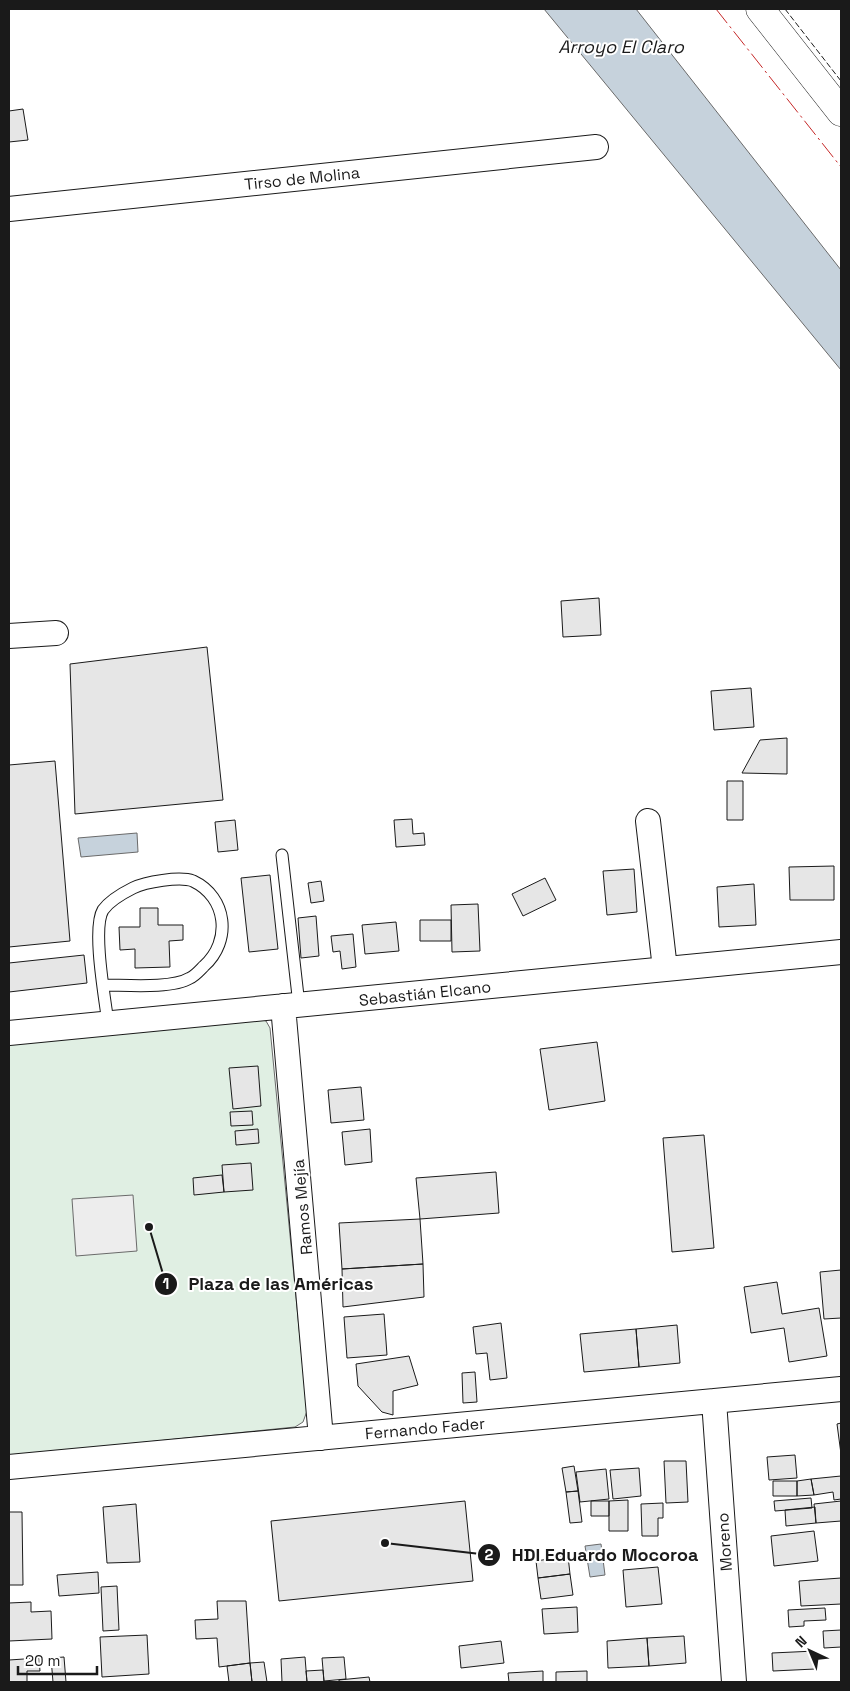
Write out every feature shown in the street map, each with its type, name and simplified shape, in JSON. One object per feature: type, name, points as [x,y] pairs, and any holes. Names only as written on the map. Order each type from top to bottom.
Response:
[{"type":"street","points":[[760,9],[841,112]]},
{"type":"street","name":"Tirso de Molina","points":[[9,209],[596,147]]},
{"type":"street","points":[[9,636],[56,633]]},
{"type":"street","points":[[648,821],[665,969]]},
{"type":"street","name":"Sebastián Elcano","points":[[9,1033],[841,952]]},
{"type":"street","name":"Ramos Mejía","points":[[291,1006],[321,1438]]},
{"type":"street","name":"Fernando Fader","points":[[9,1467],[841,1389]]},
{"type":"street","name":"Moreno","points":[[714,1401],[734,1682]]},
{"type":"lane","points":[[282,856],[291,1006]]},
{"type":"lane","points":[[104,985],[168,984],[190,979],[197,973],[210,960],[220,943],[223,925],[220,908],[208,891],[191,880],[165,880],[142,884],[120,894],[103,911],[98,930],[108,1023]]},
{"type":"green space","points":[[259,1019],[266,1021],[270,1028],[307,1411],[303,1422],[295,1427],[9,1456],[9,1043]]},
{"type":"shaded area","points":[[133,1195],[137,1251],[76,1256],[72,1199]]},
{"type":"water","name":"Arroyo El Claro","points":[[544,9],[636,9],[841,270],[841,370]]},
{"type":"water","points":[[137,833],[138,852],[81,857],[78,838]]},
{"type":"water","points":[[601,1544],[605,1575],[590,1577],[585,1546]]},
{"type":"building","points":[[23,109],[28,140],[9,142],[9,111]]},
{"type":"building","points":[[599,598],[601,635],[563,637],[561,601]]},
{"type":"building","points":[[207,647],[223,800],[75,814],[70,664]]},
{"type":"building","points":[[751,688],[754,727],[714,730],[711,691]]},
{"type":"building","points":[[787,738],[787,774],[742,773],[760,740]]},
{"type":"building","points":[[55,761],[70,941],[9,947],[9,765]]},
{"type":"building","points":[[727,781],[743,781],[743,820],[727,820]]},
{"type":"building","points":[[412,819],[413,834],[424,833],[425,845],[396,847],[394,820]]},
{"type":"building","points":[[235,820],[238,850],[218,852],[215,822]]},
{"type":"building","points":[[834,866],[834,900],[790,900],[789,867]]},
{"type":"building","points":[[634,869],[637,912],[607,915],[603,871]]},
{"type":"building","points":[[270,875],[278,949],[249,952],[241,878]]},
{"type":"building","points":[[545,878],[556,900],[523,916],[512,894]]},
{"type":"building","points":[[321,881],[324,901],[311,903],[308,883]]},
{"type":"building","points":[[754,884],[756,925],[719,927],[717,887]]},
{"type":"building","points":[[478,904],[480,951],[452,952],[451,905]]},
{"type":"building","points":[[140,908],[158,908],[158,925],[183,925],[183,940],[169,941],[170,967],[135,968],[135,949],[120,950],[119,927],[140,927]]},
{"type":"building","points":[[316,916],[319,956],[301,958],[298,918]]},
{"type":"building","points":[[420,920],[451,920],[451,941],[420,941]]},
{"type":"building","points":[[396,922],[399,951],[365,954],[362,925]]},
{"type":"building","points":[[353,934],[356,967],[342,969],[340,951],[333,952],[331,936]]},
{"type":"building","points":[[84,955],[87,983],[9,992],[9,963]]},
{"type":"building","points":[[597,1042],[605,1101],[549,1110],[540,1049]]},
{"type":"building","points":[[258,1066],[261,1106],[233,1109],[229,1068]]},
{"type":"building","points":[[361,1087],[364,1120],[331,1123],[328,1090]]},
{"type":"building","points":[[252,1111],[253,1125],[231,1126],[230,1112]]},
{"type":"building","points":[[258,1129],[259,1143],[236,1145],[235,1131]]},
{"type":"building","points":[[370,1129],[372,1162],[345,1165],[342,1132]]},
{"type":"building","points":[[704,1135],[714,1248],[672,1252],[663,1138]]},
{"type":"building","points":[[251,1163],[253,1190],[224,1192],[222,1165]]},
{"type":"building","points":[[496,1172],[499,1213],[420,1219],[416,1178]]},
{"type":"building","points":[[222,1175],[224,1192],[194,1195],[193,1178]]},
{"type":"building","points":[[420,1219],[423,1264],[342,1269],[339,1223]]},
{"type":"building","points":[[423,1264],[424,1297],[343,1307],[342,1269]]},
{"type":"building","points":[[841,1270],[841,1318],[824,1319],[820,1272]]},
{"type":"building","points":[[777,1282],[782,1314],[819,1308],[827,1356],[789,1362],[784,1328],[751,1333],[744,1287]]},
{"type":"building","points":[[384,1314],[387,1355],[347,1358],[344,1317]]},
{"type":"building","points":[[501,1323],[507,1378],[490,1380],[487,1353],[476,1354],[473,1327]]},
{"type":"building","points":[[677,1325],[680,1363],[639,1367],[636,1329]]},
{"type":"building","points":[[636,1329],[639,1367],[584,1372],[580,1334]]},
{"type":"building","points":[[409,1356],[418,1385],[393,1391],[393,1415],[382,1412],[358,1386],[356,1364]]},
{"type":"building","points":[[475,1372],[477,1402],[463,1403],[462,1373]]},
{"type":"building","points":[[841,1423],[841,1454],[837,1424]]},
{"type":"building","points":[[795,1455],[797,1478],[769,1480],[767,1457]]},
{"type":"building","points":[[664,1461],[686,1461],[688,1502],[666,1503]]},
{"type":"building","points":[[574,1466],[578,1491],[566,1492],[562,1468]]},
{"type":"building","points":[[639,1468],[641,1496],[613,1499],[610,1470]]},
{"type":"building","points":[[606,1469],[609,1499],[580,1502],[576,1472]]},
{"type":"building","points":[[841,1476],[841,1499],[834,1500],[833,1492],[814,1495],[811,1479]]},
{"type":"building","points":[[811,1479],[814,1495],[797,1496],[797,1481]]},
{"type":"building","points":[[773,1481],[797,1481],[797,1496],[773,1496]]},
{"type":"building","points":[[578,1491],[582,1522],[570,1523],[566,1492]]},
{"type":"building","points":[[811,1498],[812,1508],[775,1511],[774,1501]]},
{"type":"building","points":[[628,1500],[628,1531],[609,1531],[609,1501]]},
{"type":"building","points":[[465,1501],[473,1581],[279,1601],[271,1521]]},
{"type":"building","points":[[591,1501],[609,1501],[609,1516],[591,1516]]},
{"type":"building","points":[[841,1501],[841,1521],[816,1523],[814,1504]]},
{"type":"building","points":[[663,1503],[663,1518],[658,1518],[658,1536],[642,1536],[641,1504]]},
{"type":"building","points":[[136,1504],[140,1562],[107,1563],[103,1507]]},
{"type":"building","points":[[815,1507],[816,1523],[786,1526],[785,1510]]},
{"type":"building","points":[[9,1512],[22,1512],[23,1585],[9,1585]]},
{"type":"building","points":[[814,1531],[818,1561],[774,1566],[771,1536]]},
{"type":"building","points":[[568,1556],[570,1574],[538,1578],[536,1561]]},
{"type":"building","points":[[658,1567],[662,1604],[626,1607],[623,1570]]},
{"type":"building","points":[[98,1572],[99,1593],[59,1596],[57,1575]]},
{"type":"building","points":[[570,1574],[573,1595],[541,1599],[538,1578]]},
{"type":"building","points":[[841,1578],[841,1604],[801,1606],[799,1581]]},
{"type":"building","points":[[117,1586],[119,1630],[103,1631],[101,1587]]},
{"type":"building","points":[[217,1601],[246,1601],[250,1663],[219,1667],[217,1638],[196,1639],[195,1620],[218,1619]]},
{"type":"building","points":[[31,1602],[31,1612],[51,1611],[52,1639],[9,1641],[9,1603]]},
{"type":"building","points":[[577,1607],[578,1632],[544,1634],[542,1609]]},
{"type":"building","points":[[825,1608],[826,1620],[804,1621],[804,1626],[789,1627],[788,1610]]},
{"type":"building","points":[[841,1630],[841,1647],[824,1648],[823,1631]]},
{"type":"building","points":[[147,1635],[149,1674],[102,1677],[100,1637]]},
{"type":"building","points":[[684,1636],[686,1663],[649,1666],[647,1638]]},
{"type":"building","points":[[647,1638],[649,1666],[608,1668],[607,1641]]},
{"type":"building","points":[[501,1641],[504,1663],[461,1668],[459,1646]]},
{"type":"building","points":[[815,1651],[815,1669],[773,1671],[772,1653]]},
{"type":"building","points":[[64,1657],[66,1682],[53,1682],[51,1658]]},
{"type":"building","points":[[305,1657],[307,1682],[282,1682],[281,1659]]},
{"type":"building","points":[[344,1657],[346,1679],[324,1681],[322,1658]]},
{"type":"building","points":[[39,1658],[40,1671],[27,1671],[27,1682],[9,1682],[9,1660]]},
{"type":"building","points":[[264,1662],[267,1682],[252,1682],[250,1663]]},
{"type":"building","points":[[250,1663],[252,1682],[229,1682],[227,1666]]},
{"type":"building","points":[[323,1670],[324,1682],[307,1682],[306,1671]]},
{"type":"building","points":[[543,1671],[543,1682],[509,1682],[508,1673]]},
{"type":"building","points":[[587,1671],[587,1682],[556,1682],[556,1672]]},
{"type":"building","points":[[369,1677],[370,1682],[339,1682],[339,1680]]},
{"type":"fence","points":[[785,9],[841,81]]},
{"type":"power","points":[[716,9],[841,167]]},
{"type":"place","name":"Plaza de las Américas","points":[[149,1227]]},
{"type":"place","name":"HDI Eduardo Mocoroa","points":[[385,1543]]}]
